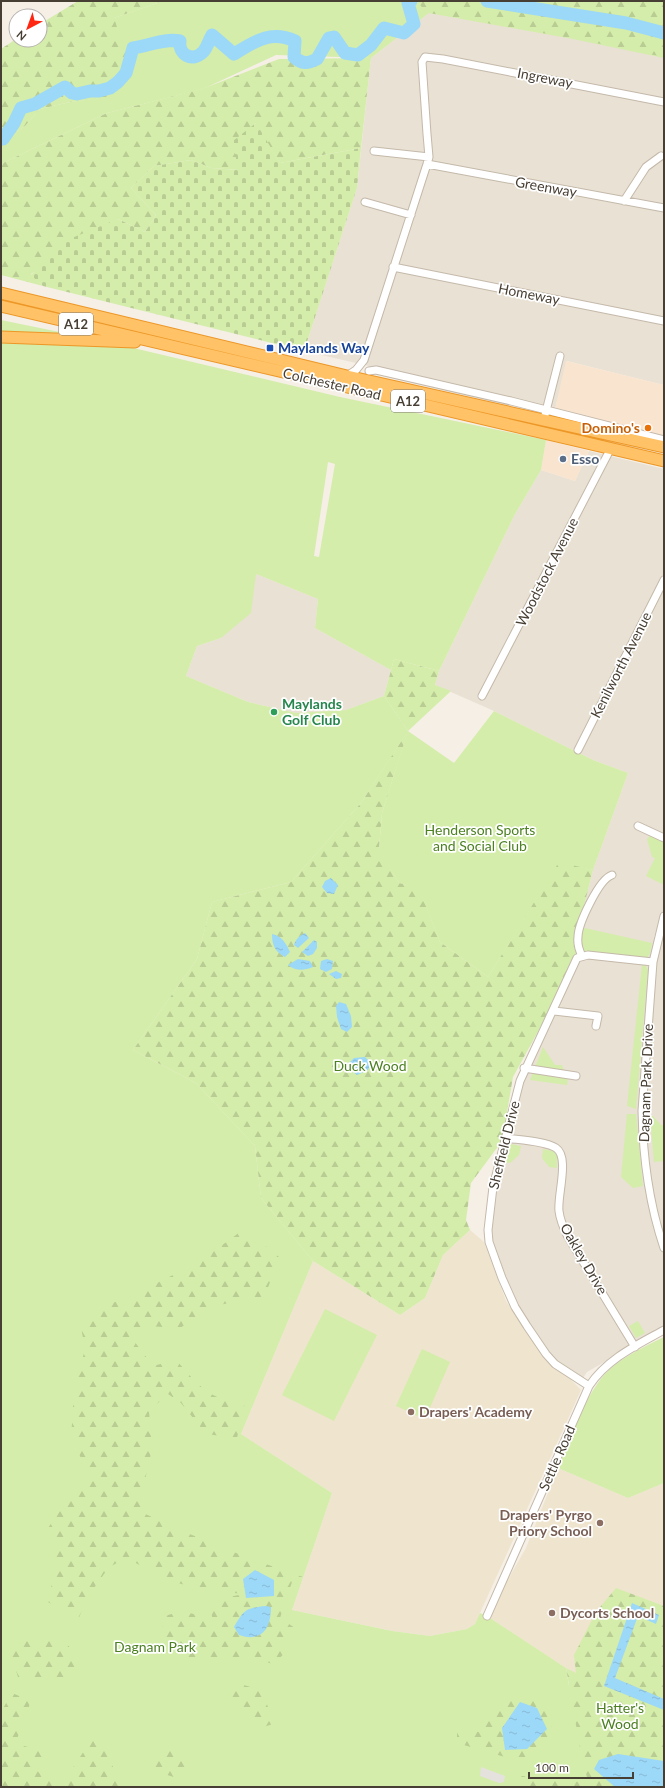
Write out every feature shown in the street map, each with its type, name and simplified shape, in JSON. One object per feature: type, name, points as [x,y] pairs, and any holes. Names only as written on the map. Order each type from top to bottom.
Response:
[{"type":"highway","name":"Colchester Road","points":[[1,293],[350,374],[382,384],[545,416],[664,447]]},
{"type":"highway","name":"Colchester Road","points":[[1,306],[664,461]]},
{"type":"highway","name":"A12","points":[[1,337],[113,342],[151,342]]},
{"type":"street","name":"Ingreway","points":[[428,161],[422,62],[425,57],[443,58],[664,102]]},
{"type":"street","name":"Greenway","points":[[374,151],[664,208]]},
{"type":"street","points":[[624,201],[646,167],[661,156]]},
{"type":"street","points":[[350,374],[364,360],[428,161]]},
{"type":"street","points":[[365,202],[411,215]]},
{"type":"street","name":"Homeway","points":[[393,267],[664,322]]},
{"type":"street","points":[[545,416],[560,356]]},
{"type":"street","points":[[364,360],[368,370],[382,384]]},
{"type":"street","name":"Colchester Road","points":[[350,374],[368,370],[376,370],[420,380],[545,416],[584,419],[664,440]]},
{"type":"street","name":"Woodstock Avenue","points":[[482,696],[611,448]]},
{"type":"street","name":"Kenilworth Avenue","points":[[578,750],[664,580]]},
{"type":"street","points":[[638,826],[664,838]]},
{"type":"street","points":[[612,875],[607,877],[594,895],[583,920],[578,937],[579,949],[582,956],[594,955],[653,962]]},
{"type":"street","name":"Dagnam Park Drive","points":[[664,916],[662,933],[653,962],[643,1088],[642,1133],[648,1185],[664,1248]]},
{"type":"street","name":"Sheffield Drive","points":[[582,956],[577,958],[554,1011],[524,1068],[492,1187],[488,1242],[515,1307],[546,1354],[555,1364],[589,1386]]},
{"type":"street","points":[[554,1011],[598,1016],[596,1026]]},
{"type":"street","points":[[524,1068],[576,1076]]},
{"type":"street","name":"Oakley Drive","points":[[505,1138],[550,1145],[558,1149],[563,1157],[559,1211],[562,1224],[568,1237],[634,1346]]},
{"type":"street","name":"Settle Road","points":[[487,1616],[589,1386],[596,1375],[609,1364],[634,1346],[664,1330]]},
{"type":"shaded area","points":[[429,13],[576,39],[664,57],[664,385],[567,361],[555,409],[304,351],[357,188],[371,58]]},
{"type":"shaded area","points":[[566,361],[664,385],[664,436],[555,409]]},
{"type":"shaded area","points":[[546,440],[589,451],[575,481],[541,470]]},
{"type":"shaded area","points":[[589,451],[664,469],[664,914],[654,937],[664,940],[664,1328],[587,1372],[581,1381],[555,1364],[527,1326],[492,1254],[490,1208],[520,1081],[566,985],[579,949],[581,918],[593,870],[628,773],[593,760],[494,711],[435,685],[439,671],[514,516],[541,470],[575,481]]},
{"type":"shaded area","points":[[256,574],[318,599],[315,628],[391,670],[384,696],[346,710],[296,713],[248,702],[186,676],[197,646],[221,638]]},
{"type":"shaded area","name":"Drapers' Academy","points":[[470,1230],[484,1242],[506,1301],[525,1330],[532,1333],[546,1354],[581,1390],[475,1624],[467,1629],[430,1636],[392,1631],[292,1610],[332,1493],[241,1434],[313,1261],[400,1315],[425,1298],[443,1255]]},
{"type":"shaded area","points":[[558,1468],[628,1498],[664,1483],[664,1606],[616,1589],[591,1682],[566,1668],[487,1616],[526,1548]]},
{"type":"shaded area","points":[[481,1767],[505,1776],[504,1782],[499,1783],[480,1776]]},
{"type":"green space","points":[[78,1],[163,1],[114,18],[134,79],[104,98],[70,102],[40,109],[25,126],[1,142],[1,49],[8,44],[8,48],[48,48],[48,19]]},
{"type":"green space","points":[[163,1],[664,1],[664,58],[573,39],[429,13],[371,58],[276,55],[203,89],[107,113],[1,164],[1,142],[25,126],[40,109],[70,102],[100,98],[114,18]]},
{"type":"green space","points":[[415,1],[664,1],[664,57],[576,39],[429,13]]},
{"type":"green space","points":[[371,58],[361,148],[280,163],[255,123],[238,170],[211,168],[191,160],[154,166],[131,188],[156,215],[145,232],[118,219],[31,274],[43,286],[1,275],[1,164],[107,113],[202,89],[279,59]]},
{"type":"green space","points":[[256,123],[280,163],[361,148],[357,188],[304,351],[43,286],[31,275],[67,240],[118,219],[145,232],[156,215],[131,188],[154,166],[191,160],[211,168],[238,170],[233,141]]},
{"type":"green space","points":[[1,320],[108,342],[340,397],[546,440],[541,470],[514,516],[439,671],[394,659],[391,670],[315,628],[318,599],[256,574],[251,613],[221,638],[197,646],[186,676],[248,702],[296,713],[346,710],[384,696],[408,731],[454,763],[494,711],[593,760],[628,773],[593,870],[559,863],[488,977],[440,942],[419,889],[399,883],[379,849],[382,813],[407,733],[361,803],[291,882],[212,902],[197,959],[133,1050],[196,1083],[255,1146],[261,1198],[313,1261],[241,1434],[332,1493],[292,1610],[392,1631],[430,1636],[467,1629],[475,1624],[480,1613],[487,1616],[566,1668],[569,1686],[664,1733],[591,1787],[1,1787]],"holes":[[[328,462],[335,464],[319,557],[314,556]]]},
{"type":"green space","points":[[394,659],[439,671],[435,685],[451,691],[408,731],[384,696]]},
{"type":"green space","name":"Duck Wood","points":[[408,731],[382,813],[379,848],[399,883],[419,888],[440,942],[488,977],[559,862],[593,870],[581,918],[579,949],[564,984],[513,1077],[502,1141],[471,1183],[466,1220],[470,1230],[443,1255],[425,1298],[400,1315],[313,1261],[261,1198],[255,1146],[196,1083],[133,1050],[197,959],[212,902],[291,882],[361,803]]},
{"type":"green space","points":[[651,835],[664,842],[664,885],[646,876],[655,858],[652,857],[647,839]]},
{"type":"green space","points":[[580,927],[652,943],[650,954],[646,959],[580,951]]},
{"type":"green space","points":[[642,965],[646,966],[648,970],[636,1109],[627,1106]]},
{"type":"green space","points":[[543,1047],[555,1065],[562,1065],[566,1077],[568,1078],[567,1085],[530,1080]]},
{"type":"green space","points":[[627,1114],[636,1114],[643,1186],[633,1188],[621,1177]]},
{"type":"green space","points":[[650,1116],[653,1116],[661,1125],[663,1125],[664,1161],[654,1162]]},
{"type":"green space","points":[[511,1144],[521,1146],[519,1155],[510,1163],[503,1162],[507,1147]]},
{"type":"green space","points":[[543,1149],[553,1151],[557,1155],[557,1168],[549,1167],[542,1158]]},
{"type":"green space","points":[[243,1228],[279,1257],[265,1296],[214,1306],[180,1328],[147,1326],[131,1337],[153,1366],[176,1360],[203,1389],[217,1397],[226,1400],[246,1398],[237,1438],[206,1434],[181,1403],[168,1394],[149,1411],[152,1449],[142,1493],[141,1512],[221,1547],[303,1577],[292,1582],[280,1618],[298,1630],[282,1641],[285,1653],[273,1664],[251,1658],[233,1657],[213,1661],[180,1656],[159,1638],[165,1616],[181,1611],[206,1617],[214,1624],[208,1601],[244,1594],[205,1590],[166,1580],[127,1558],[109,1567],[87,1598],[78,1620],[48,1602],[57,1560],[48,1528],[73,1492],[92,1479],[71,1439],[74,1392],[85,1349],[81,1327],[88,1311],[127,1298],[199,1262],[236,1235]]},
{"type":"green space","points":[[325,1309],[377,1335],[334,1421],[282,1395]]},
{"type":"green space","points":[[638,1321],[645,1333],[636,1338],[629,1326]]},
{"type":"green space","points":[[664,1337],[664,1483],[628,1498],[558,1468],[584,1408],[604,1375],[624,1358]]},
{"type":"green space","points":[[422,1349],[450,1362],[425,1419],[396,1406]]},
{"type":"green space","name":"Hatter's Wood","points":[[616,1588],[664,1606],[664,1787],[531,1787],[515,1782],[522,1776],[579,1782],[588,1780],[583,1765],[566,1668],[576,1673],[574,1655],[596,1612]]},
{"type":"green space","points":[[45,1633],[62,1640],[77,1654],[72,1680],[45,1681],[18,1677],[11,1655],[18,1637],[38,1642]]},
{"type":"green space","points":[[244,1685],[263,1691],[273,1724],[260,1728],[249,1719],[230,1695]]},
{"type":"green space","points":[[12,1693],[31,1701],[17,1739],[24,1746],[44,1751],[38,1772],[62,1784],[96,1733],[123,1787],[1,1787],[1,1712]]},
{"type":"green space","points":[[537,1696],[551,1710],[552,1732],[537,1753],[515,1760],[457,1743],[457,1727],[479,1732],[491,1713],[513,1698]]},
{"type":"green space","points":[[156,1750],[173,1751],[187,1761],[180,1779],[161,1773],[153,1764]]},
{"type":"water","points":[[331,878],[338,885],[334,894],[327,893],[322,887],[325,881]]},
{"type":"water","points":[[305,933],[309,938],[298,948],[294,945],[298,938]]},
{"type":"water","points":[[272,934],[281,938],[287,946],[290,952],[285,957],[275,948]]},
{"type":"water","points":[[314,940],[317,942],[317,948],[313,954],[308,956],[302,952]]},
{"type":"water","points":[[298,959],[310,961],[313,967],[300,970],[288,965]]},
{"type":"water","points":[[327,959],[333,961],[332,969],[326,972],[320,969],[321,961]]},
{"type":"water","points":[[336,971],[342,974],[341,978],[336,979],[329,974]]},
{"type":"water","points":[[339,1002],[346,1004],[351,1016],[352,1027],[347,1032],[341,1029],[337,1017],[336,1006]]},
{"type":"water","points":[[365,1057],[371,1063],[368,1070],[357,1075],[346,1066],[354,1058]]},
{"type":"water","points":[[255,1570],[274,1580],[274,1596],[246,1598],[243,1579]]},
{"type":"water","points":[[632,1603],[659,1615],[656,1624],[638,1616],[615,1678],[664,1699],[664,1710],[604,1686]]},
{"type":"water","points":[[266,1606],[271,1607],[271,1612],[268,1626],[262,1634],[252,1637],[239,1635],[234,1627],[243,1613],[249,1609]]},
{"type":"water","points":[[520,1702],[537,1708],[547,1729],[527,1749],[505,1750],[502,1728]]},
{"type":"water","points":[[618,1754],[664,1761],[664,1787],[615,1787],[594,1769],[599,1760]]},
{"type":"waterway","points":[[1,139],[3,139],[14,123],[21,108],[35,104],[65,87],[72,93],[77,94],[110,88],[126,73],[133,48],[162,41],[174,40],[180,41],[180,46],[183,53],[187,56],[194,57],[203,52],[212,35],[234,54],[263,38],[278,37],[295,41],[294,57],[302,62],[310,62],[317,59],[329,38],[334,37],[345,53],[358,55],[371,45],[384,28],[404,33],[414,24],[408,3],[411,1]]},
{"type":"waterway","points":[[487,1],[626,23],[664,33]]},
{"type":"place","name":"Maylands Way","points":[[270,348]]},
{"type":"place","name":"Domino's","points":[[648,428]]},
{"type":"place","name":"Esso","points":[[563,459]]},
{"type":"place","name":"Maylands Golf Club","points":[[274,712]]},
{"type":"place","name":"Drapers' Academy","points":[[411,1412]]},
{"type":"place","name":"Drapers' Pyrgo Priory School","points":[[600,1523]]},
{"type":"place","name":"Dycorts School","points":[[552,1613]]},
{"type":"park label","name":"Henderson Sports and Social Club","points":[[480,838]]},
{"type":"park label","name":"Dagnam Park","points":[[155,1647]]}]
